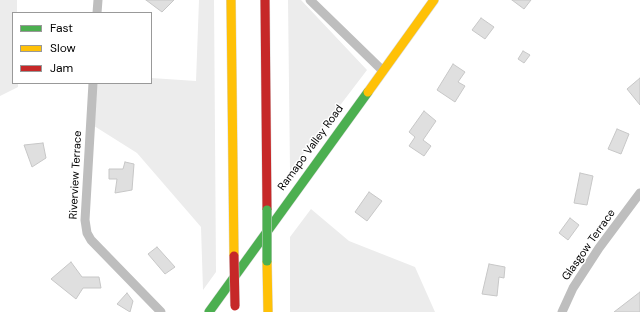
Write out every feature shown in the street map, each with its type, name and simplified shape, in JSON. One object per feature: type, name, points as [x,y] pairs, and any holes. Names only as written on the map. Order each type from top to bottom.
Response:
[{"type":"main road","points":[[231,0],[235,309]]},
{"type":"main road","points":[[265,0],[268,312]]},
{"type":"main road","name":"Ramapo Valley Road","points":[[209,312],[382,70],[434,0]]},
{"type":"street","points":[[97,12],[98,0]]},
{"type":"street","points":[[310,0],[382,70]]},
{"type":"street","name":"Riverview Terrace","points":[[93,84],[85,220],[87,233],[91,240],[160,312]]},
{"type":"street","name":"Glasgow Terrace","points":[[562,312],[573,288],[599,248],[640,193]]},
{"type":"shaded area","points":[[0,0],[17,0],[17,12],[12,12],[12,84],[18,84],[18,87],[0,96]]},
{"type":"shaded area","points":[[199,0],[214,0],[216,272],[203,290],[201,227],[137,153],[91,124],[91,84],[152,84],[152,78],[196,81]]},
{"type":"shaded area","points":[[288,0],[301,0],[367,70],[290,171]]},
{"type":"shaded area","points":[[311,209],[349,241],[415,267],[435,312],[290,312],[290,237]]},
{"type":"building","points":[[146,0],[174,0],[162,12]]},
{"type":"building","points":[[512,0],[531,0],[524,9]]},
{"type":"building","points":[[481,18],[494,27],[485,39],[472,30]]},
{"type":"building","points":[[523,51],[530,55],[524,63],[518,59]]},
{"type":"building","points":[[453,64],[465,72],[458,82],[465,86],[455,102],[437,90]]},
{"type":"building","points":[[640,78],[640,105],[627,89]]},
{"type":"building","points":[[424,111],[436,121],[423,140],[431,146],[424,156],[409,146],[415,137],[409,132]]},
{"type":"building","points":[[617,129],[629,134],[621,154],[608,149]]},
{"type":"building","points":[[43,143],[46,158],[32,167],[24,145]]},
{"type":"building","points":[[125,162],[134,164],[132,190],[115,193],[117,179],[109,179],[109,169],[123,169]]},
{"type":"building","points":[[580,173],[593,176],[587,205],[574,203]]},
{"type":"building","points":[[369,192],[382,201],[367,221],[355,212]]},
{"type":"building","points":[[570,218],[579,225],[568,240],[559,233]]},
{"type":"building","points":[[157,247],[175,267],[165,274],[148,254]]},
{"type":"building","points":[[71,262],[82,277],[99,277],[101,288],[83,288],[76,299],[51,279]]},
{"type":"building","points":[[489,264],[505,267],[504,278],[499,277],[497,296],[482,294]]},
{"type":"building","points":[[640,292],[640,312],[614,312]]},
{"type":"building","points":[[127,293],[133,301],[130,312],[117,304]]},
{"type":"traffic: fast","points":[[209,312],[368,92]]},
{"type":"traffic: fast","points":[[267,210],[267,261]]},
{"type":"traffic: slow","points":[[231,0],[234,256]]},
{"type":"traffic: slow","points":[[368,92],[434,0]]},
{"type":"traffic: slow","points":[[267,261],[268,312]]},
{"type":"traffic: jam","points":[[265,0],[267,210]]},
{"type":"traffic: jam","points":[[234,256],[235,306]]}]
